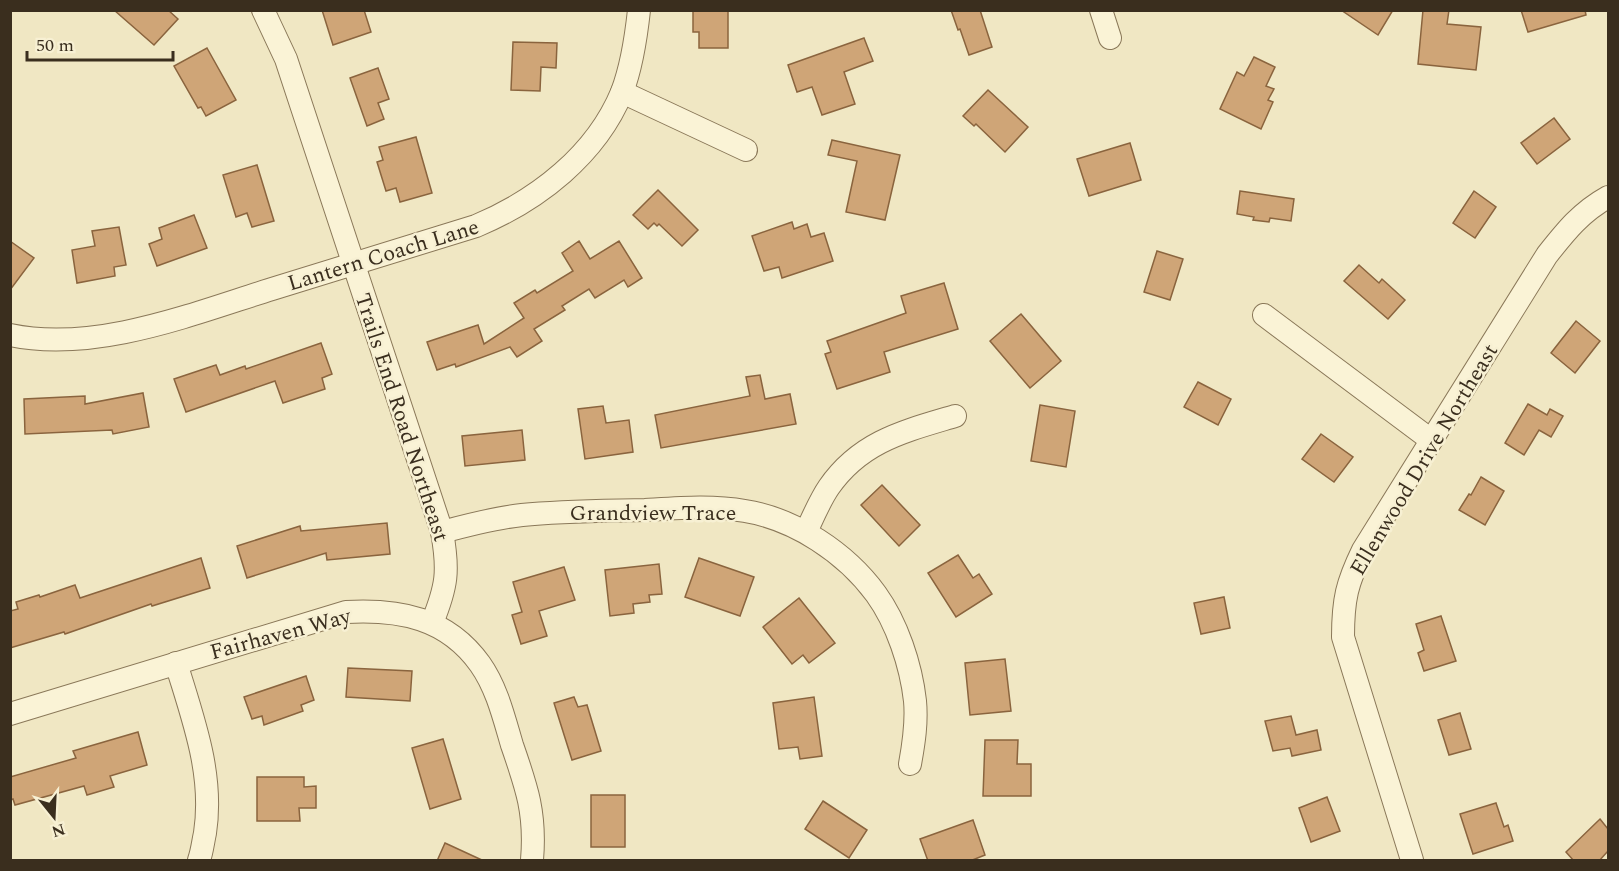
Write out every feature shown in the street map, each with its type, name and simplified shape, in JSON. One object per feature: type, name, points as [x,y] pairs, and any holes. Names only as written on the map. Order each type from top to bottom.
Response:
[{"type":"street","name":"Trails End Road Northeast","points":[[263,10],[286,59],[442,532],[447,560],[446,581],[443,597],[432,623]]},
{"type":"street","name":"Lantern Coach Lane","points":[[10,335],[22,338],[69,340],[104,336],[202,311],[476,226],[507,213],[562,174],[586,149],[605,122],[622,92],[636,40],[639,10]]},
{"type":"street","points":[[1101,10],[1110,38]]},
{"type":"street","points":[[622,92],[746,150]]},
{"type":"street","name":"Ellenwood Drive Northeast","points":[[1412,861],[1343,637],[1343,608],[1350,576],[1363,550],[1547,255],[1567,229],[1590,207],[1608,197]]},
{"type":"street","points":[[1264,315],[1431,440]]},
{"type":"street","points":[[806,532],[828,489],[854,458],[878,442],[955,416]]},
{"type":"street","name":"Grandview Trace","points":[[442,532],[520,515],[708,507],[745,511],[806,532],[859,575],[876,594],[896,632],[908,666],[915,699],[916,732],[910,764]]},
{"type":"street","name":"Fairhaven Way","points":[[10,714],[346,612],[376,610],[407,614],[432,623],[458,641],[480,664],[496,695],[528,793],[534,834],[532,861]]},
{"type":"street","points":[[176,663],[200,745],[207,782],[207,819],[199,861]]},
{"type":"building","points":[[114,10],[168,10],[178,19],[154,45]]},
{"type":"building","points":[[322,10],[364,10],[371,32],[333,45]]},
{"type":"building","points":[[693,10],[728,10],[728,48],[699,48],[699,32],[693,32]]},
{"type":"building","points":[[951,10],[980,10],[992,47],[969,55]]},
{"type":"building","points":[[1341,10],[1393,10],[1378,35]]},
{"type":"building","points":[[1423,10],[1449,10],[1447,24],[1481,27],[1476,70],[1418,64]]},
{"type":"building","points":[[1521,10],[1585,10],[1586,15],[1528,32]]},
{"type":"building","points":[[864,38],[873,61],[844,72],[855,104],[822,115],[812,87],[797,92],[788,65]]},
{"type":"building","points":[[513,42],[557,43],[556,68],[541,67],[540,91],[511,90]]},
{"type":"building","points":[[207,48],[236,100],[206,116],[201,107],[198,108],[174,66]]},
{"type":"building","points":[[1254,57],[1275,67],[1266,86],[1274,89],[1268,100],[1273,102],[1261,129],[1220,109],[1237,72],[1244,76]]},
{"type":"building","points":[[378,68],[389,99],[378,103],[384,119],[367,126],[350,78]]},
{"type":"building","points":[[988,90],[1028,127],[1005,152],[976,124],[974,126],[963,116]]},
{"type":"building","points":[[1554,118],[1570,139],[1537,164],[1521,143]]},
{"type":"building","points":[[416,137],[432,193],[400,202],[396,188],[386,191],[377,162],[383,160],[379,147]]},
{"type":"building","points":[[832,140],[900,155],[885,220],[846,212],[857,161],[828,155]]},
{"type":"building","points":[[1130,143],[1141,180],[1089,196],[1077,159]]},
{"type":"building","points":[[257,165],[274,221],[252,227],[247,213],[236,217],[223,175]]},
{"type":"building","points":[[658,190],[698,230],[682,246],[659,224],[657,226],[654,223],[648,229],[633,215]]},
{"type":"building","points":[[1240,191],[1294,199],[1291,221],[1270,218],[1269,222],[1253,220],[1254,217],[1237,214]]},
{"type":"building","points":[[1474,191],[1496,207],[1475,238],[1453,223]]},
{"type":"building","points":[[194,215],[207,248],[157,266],[149,244],[162,239],[159,228]]},
{"type":"building","points":[[792,222],[794,229],[807,224],[811,237],[824,233],[833,261],[782,278],[779,267],[764,271],[752,236]]},
{"type":"building","points":[[119,227],[126,265],[114,267],[115,276],[77,283],[72,250],[95,246],[92,231]]},
{"type":"building","points":[[10,241],[34,258],[10,290]]},
{"type":"building","points":[[579,241],[590,259],[619,241],[642,278],[628,287],[624,280],[595,298],[589,289],[562,306],[565,310],[534,329],[542,341],[517,357],[510,347],[456,367],[455,364],[437,370],[427,342],[478,325],[484,344],[524,318],[514,303],[535,290],[537,293],[573,271],[562,253]]},
{"type":"building","points":[[1157,251],[1183,259],[1170,300],[1144,292]]},
{"type":"building","points":[[1359,265],[1379,283],[1382,279],[1405,300],[1388,319],[1344,281]]},
{"type":"building","points":[[944,283],[958,329],[884,352],[890,372],[837,389],[825,354],[831,352],[827,341],[906,313],[901,296]]},
{"type":"building","points":[[1021,314],[1061,361],[1030,388],[990,341]]},
{"type":"building","points":[[1576,321],[1600,341],[1575,373],[1551,353]]},
{"type":"building","points":[[321,343],[332,374],[322,378],[325,389],[283,403],[275,381],[186,412],[174,379],[216,365],[220,375],[245,366],[246,369]]},
{"type":"building","points":[[760,375],[765,399],[790,394],[796,424],[661,448],[655,415],[750,396],[746,377]]},
{"type":"building","points":[[1198,382],[1231,399],[1218,425],[1184,407]]},
{"type":"building","points":[[143,393],[149,427],[113,434],[112,430],[25,434],[24,399],[85,396],[85,404]]},
{"type":"building","points":[[1528,404],[1547,415],[1550,409],[1563,416],[1551,437],[1539,430],[1524,455],[1505,443]]},
{"type":"building","points":[[1040,405],[1075,411],[1066,467],[1031,461]]},
{"type":"building","points":[[603,406],[606,423],[629,420],[633,452],[585,459],[578,409]]},
{"type":"building","points":[[522,430],[525,460],[465,466],[462,436]]},
{"type":"building","points":[[1321,434],[1353,457],[1334,482],[1302,459]]},
{"type":"building","points":[[1481,477],[1504,491],[1485,525],[1459,510]]},
{"type":"building","points":[[882,485],[920,525],[899,546],[861,505]]},
{"type":"building","points":[[387,523],[390,554],[327,560],[326,553],[247,578],[237,546],[300,526],[301,531]]},
{"type":"building","points":[[958,555],[973,578],[979,574],[992,594],[956,617],[928,573]]},
{"type":"building","points":[[201,558],[210,588],[152,606],[151,604],[65,634],[64,632],[10,648],[10,611],[18,609],[16,602],[39,595],[40,597],[75,585],[80,598]]},
{"type":"building","points":[[699,558],[754,577],[740,616],[685,597]]},
{"type":"building","points":[[659,564],[662,594],[649,595],[650,602],[633,604],[634,613],[610,616],[605,570]]},
{"type":"building","points":[[564,567],[575,600],[539,611],[547,636],[521,644],[512,615],[522,612],[513,582]]},
{"type":"building","points":[[1224,597],[1230,628],[1201,634],[1194,603]]},
{"type":"building","points":[[799,598],[835,643],[809,663],[803,655],[792,664],[763,627]]},
{"type":"building","points":[[1441,616],[1456,661],[1424,671],[1418,653],[1424,650],[1416,624]]},
{"type":"building","points":[[1005,659],[1011,711],[970,715],[965,663]]},
{"type":"building","points":[[348,668],[412,671],[410,701],[346,697]]},
{"type":"building","points":[[306,676],[314,700],[301,705],[303,711],[264,725],[262,716],[252,719],[244,697]]},
{"type":"building","points":[[574,697],[578,707],[587,705],[601,751],[572,760],[554,703]]},
{"type":"building","points":[[814,697],[822,756],[800,759],[798,747],[779,749],[773,703]]},
{"type":"building","points":[[1460,713],[1471,749],[1449,755],[1438,720]]},
{"type":"building","points":[[1291,716],[1296,735],[1317,730],[1321,750],[1292,756],[1290,748],[1273,751],[1265,721]]},
{"type":"building","points":[[138,732],[147,765],[110,776],[114,787],[87,795],[84,786],[15,805],[13,799],[10,800],[10,777],[76,758],[73,751]]},
{"type":"building","points":[[443,739],[461,799],[430,809],[412,748]]},
{"type":"building","points":[[985,740],[1018,740],[1017,764],[1031,764],[1031,796],[983,796]]},
{"type":"building","points":[[257,777],[304,777],[304,787],[316,786],[316,808],[299,808],[300,821],[257,821]]},
{"type":"building","points":[[591,795],[625,795],[625,847],[591,847]]},
{"type":"building","points":[[1327,797],[1340,831],[1311,842],[1299,808]]},
{"type":"building","points":[[823,801],[867,830],[849,858],[805,829]]},
{"type":"building","points":[[1496,803],[1504,827],[1508,825],[1513,841],[1473,854],[1460,814]]},
{"type":"building","points":[[1600,819],[1608,829],[1608,851],[1599,861],[1574,861],[1566,852]]},
{"type":"building","points":[[973,820],[985,855],[970,861],[928,861],[920,839]]},
{"type":"building","points":[[445,843],[484,861],[437,861]]}]
